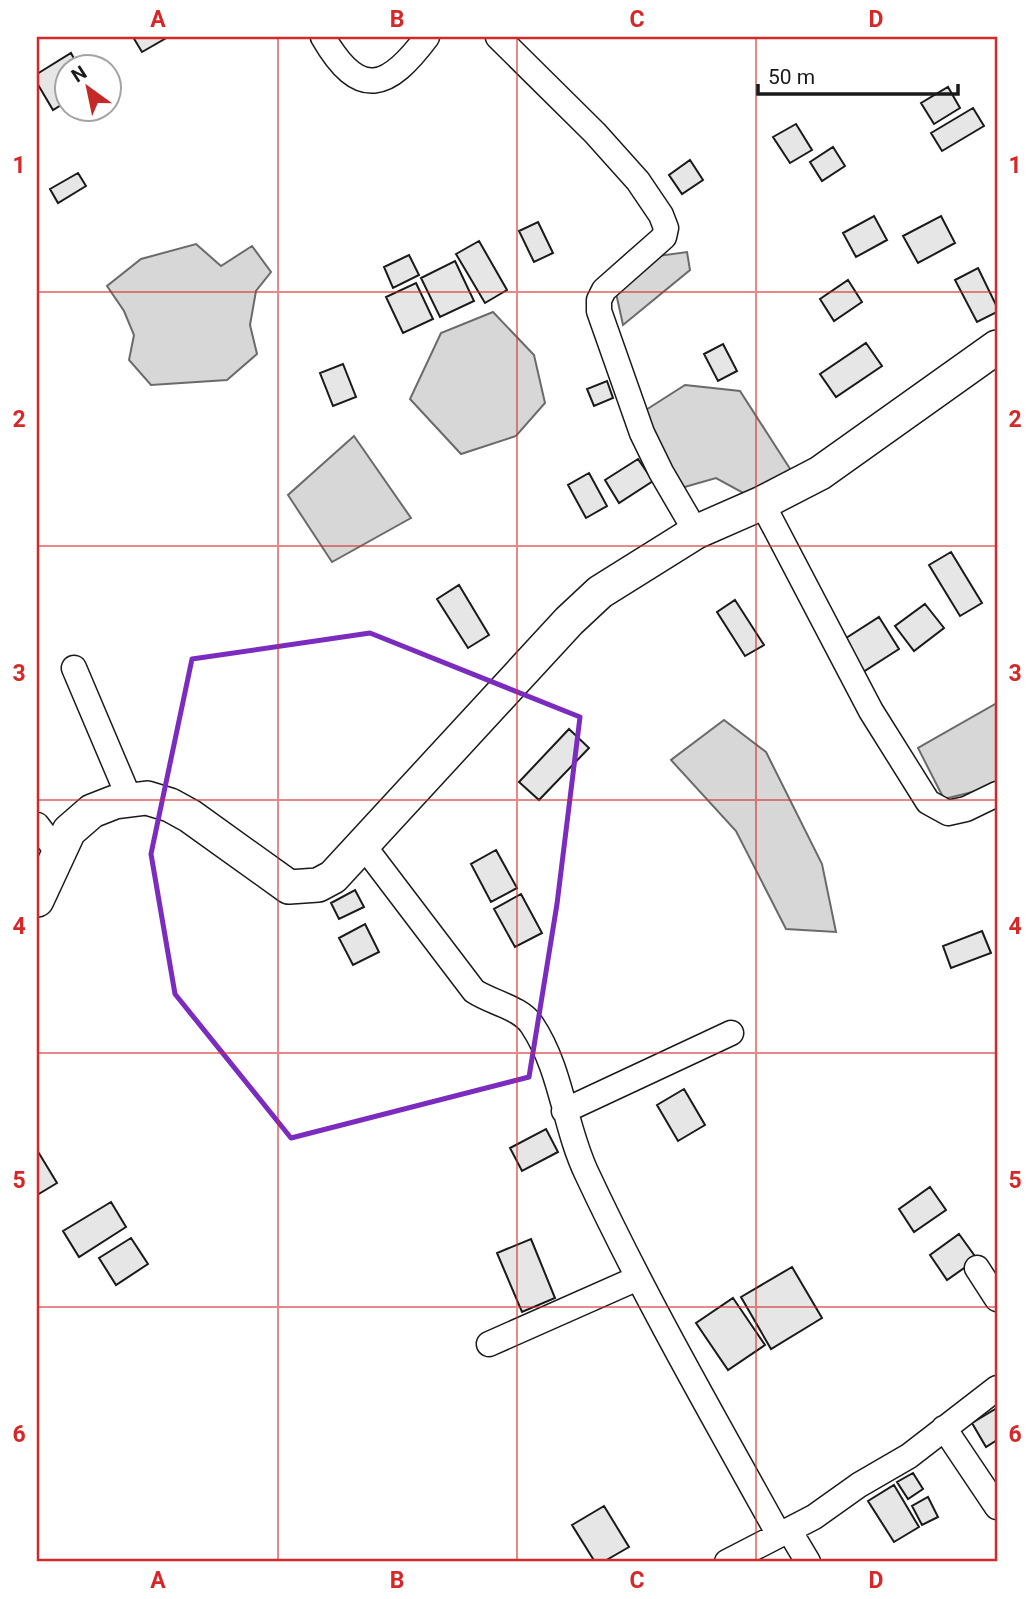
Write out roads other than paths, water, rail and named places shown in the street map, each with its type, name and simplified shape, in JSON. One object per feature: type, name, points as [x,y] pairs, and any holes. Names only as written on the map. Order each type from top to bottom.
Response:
[{"type":"street","points":[[323,37],[342,66],[358,78],[376,82],[393,75],[427,37]]},
{"type":"street","points":[[498,37],[595,133],[638,181],[661,215],[666,228],[664,237],[604,290],[599,300],[599,311],[642,433],[696,532]]},
{"type":"street","points":[[37,900],[69,831],[92,811],[115,802],[147,798],[170,805],[190,816],[289,887],[318,885],[333,877],[600,592],[696,532],[762,503],[820,473],[997,347]]},
{"type":"street","points":[[762,503],[871,711],[928,802],[948,813],[966,809],[997,794]]},
{"type":"street","points":[[74,668],[130,800]]},
{"type":"street","points":[[37,825],[59,853]]},
{"type":"street","points":[[363,845],[474,991],[489,1001],[516,1011],[533,1026],[555,1073],[580,1160],[621,1247],[784,1533],[808,1562]]},
{"type":"street","points":[[564,1111],[731,1034]]},
{"type":"street","points":[[977,1268],[997,1299]]},
{"type":"street","points":[[489,1344],[638,1278]]},
{"type":"street","points":[[727,1562],[814,1517],[859,1485],[909,1456],[997,1388]]},
{"type":"street","points":[[944,1428],[997,1507]]}]
